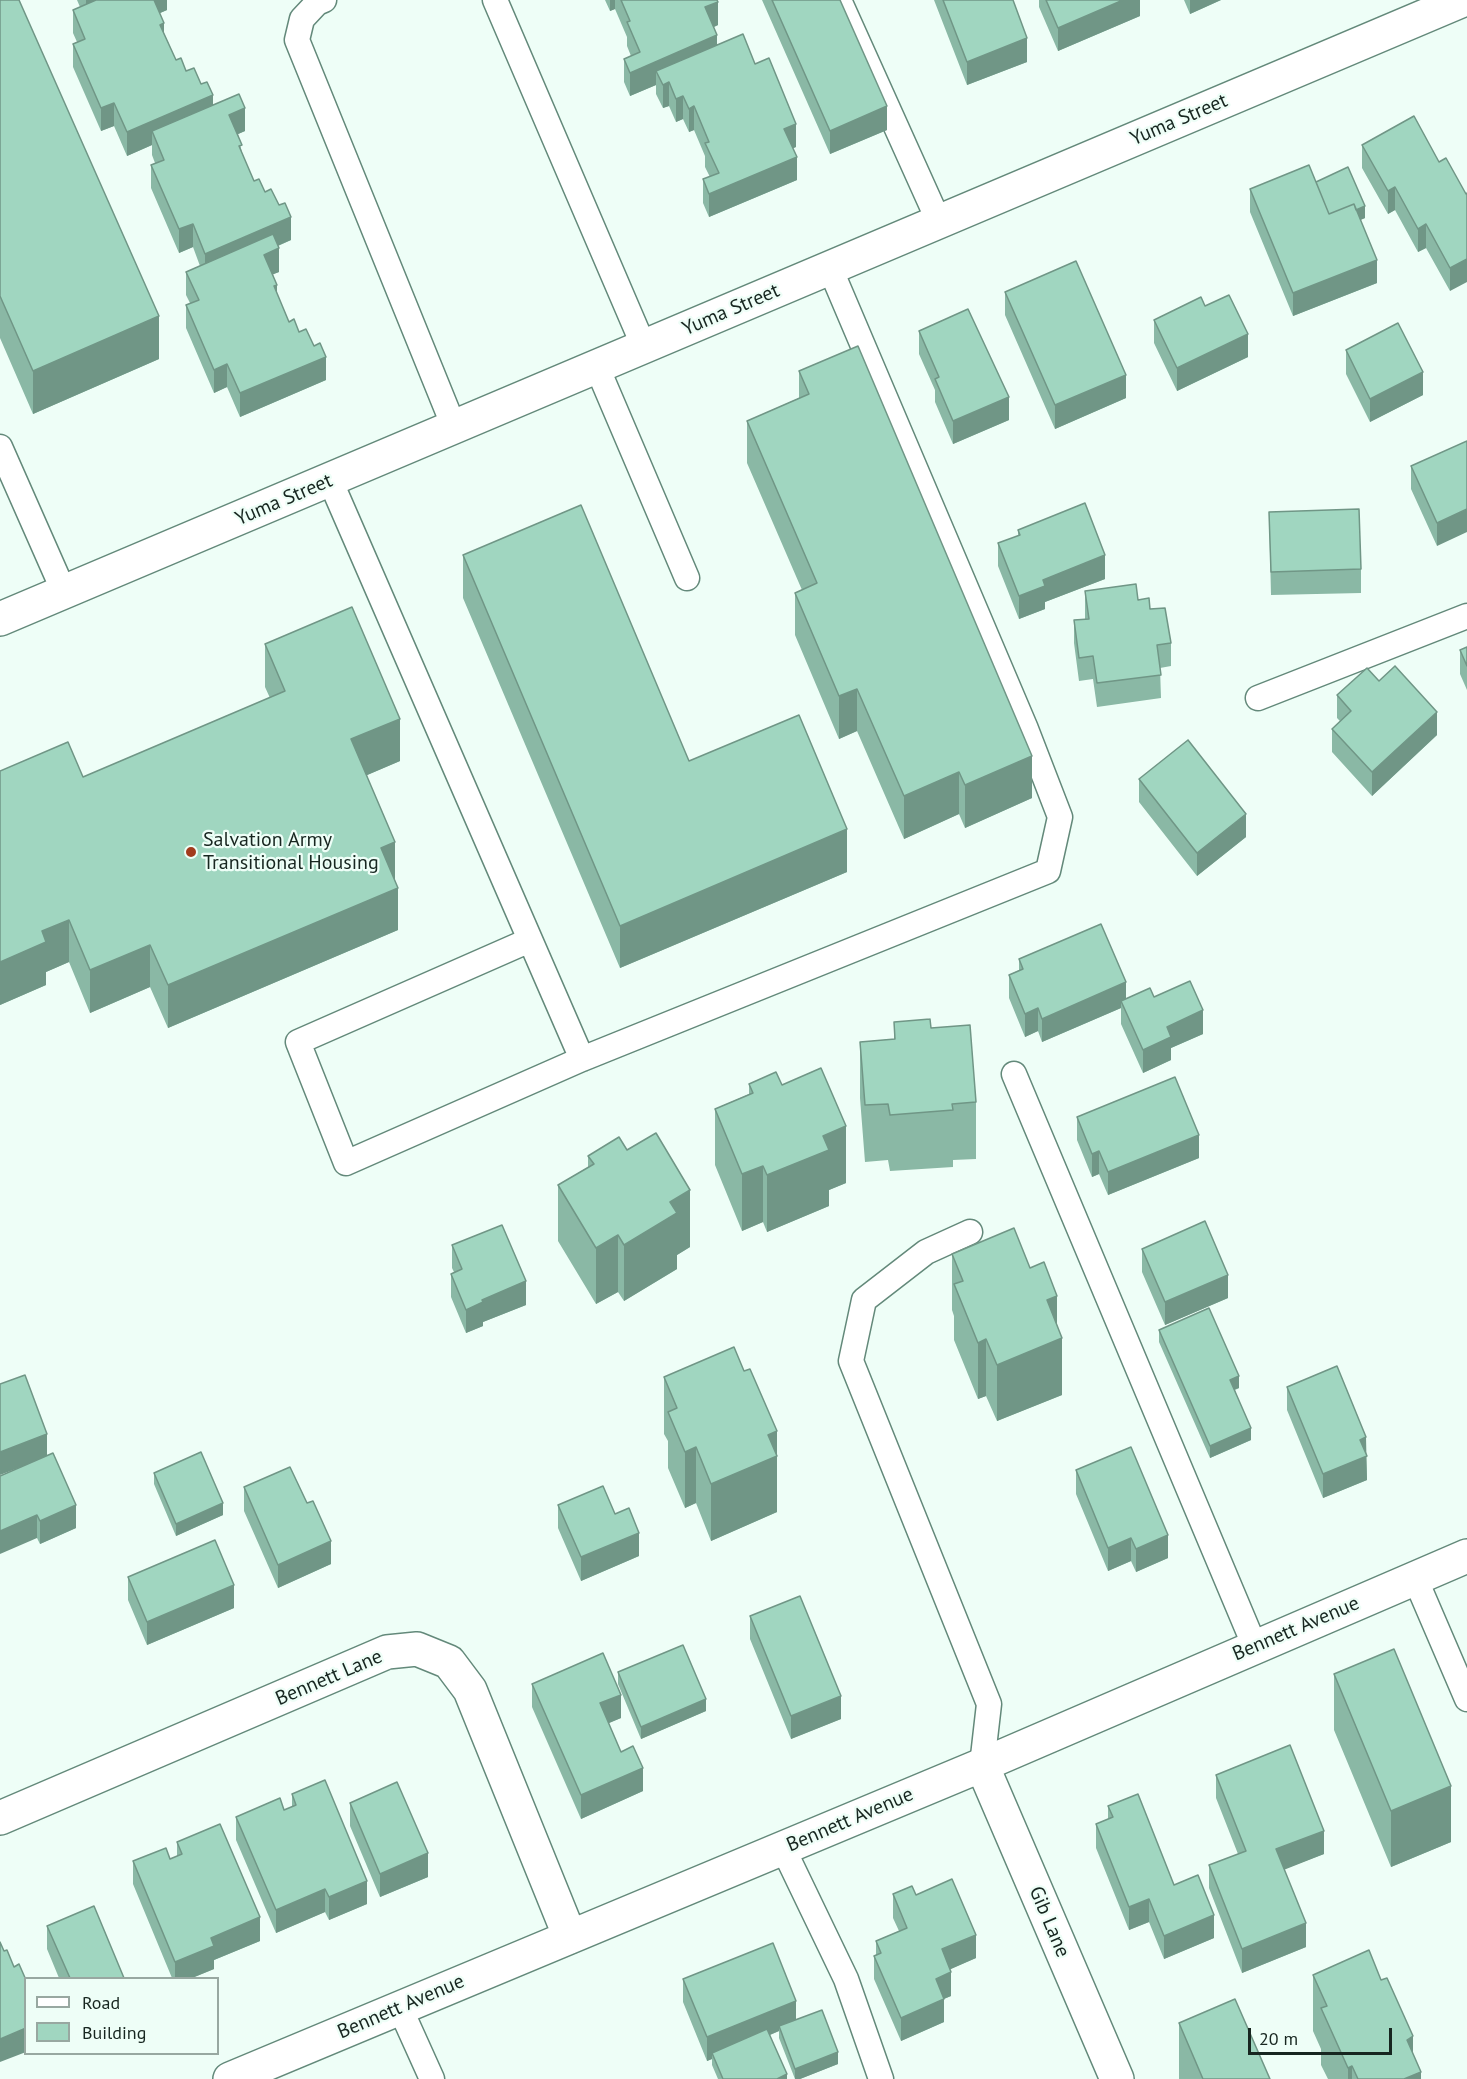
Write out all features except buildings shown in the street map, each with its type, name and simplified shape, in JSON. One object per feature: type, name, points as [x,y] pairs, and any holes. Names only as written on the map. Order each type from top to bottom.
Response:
[{"type":"street","name":"Yuma Street","points":[[0,619],[1463,0]]},
{"type":"street","name":"Bennett Avenue","points":[[230,2079],[982,1765],[1467,1556]]},
{"type":"street","name":"Bennett Lane","points":[[0,1818],[387,1652],[417,1649],[449,1662],[471,1690],[570,1937]]},
{"type":"street","name":"Gib Lane","points":[[982,1765],[1117,2079]]},
{"type":"lane","points":[[324,0],[317,3],[302,19],[297,40],[454,427]]},
{"type":"lane","points":[[495,0],[644,347]]},
{"type":"lane","points":[[839,0],[939,222]]},
{"type":"lane","points":[[530,940],[298,1042],[346,1163],[582,1059],[1048,871],[1060,817],[1026,729],[830,268]]},
{"type":"lane","points":[[597,367],[687,578]]},
{"type":"lane","points":[[0,447],[64,592]]},
{"type":"lane","points":[[330,480],[582,1059]]},
{"type":"lane","points":[[1258,699],[1467,616]]},
{"type":"lane","points":[[1014,1074],[1255,1647]]},
{"type":"lane","points":[[970,1232],[926,1252],[864,1300],[851,1361],[989,1704],[982,1765]]},
{"type":"lane","points":[[1415,1578],[1467,1699]]},
{"type":"lane","points":[[783,1848],[846,1979],[881,2079]]},
{"type":"lane","points":[[400,2008],[432,2079]]},
{"type":"place","name":"Salvation Army Transitional Housing","points":[[191,852]]}]
